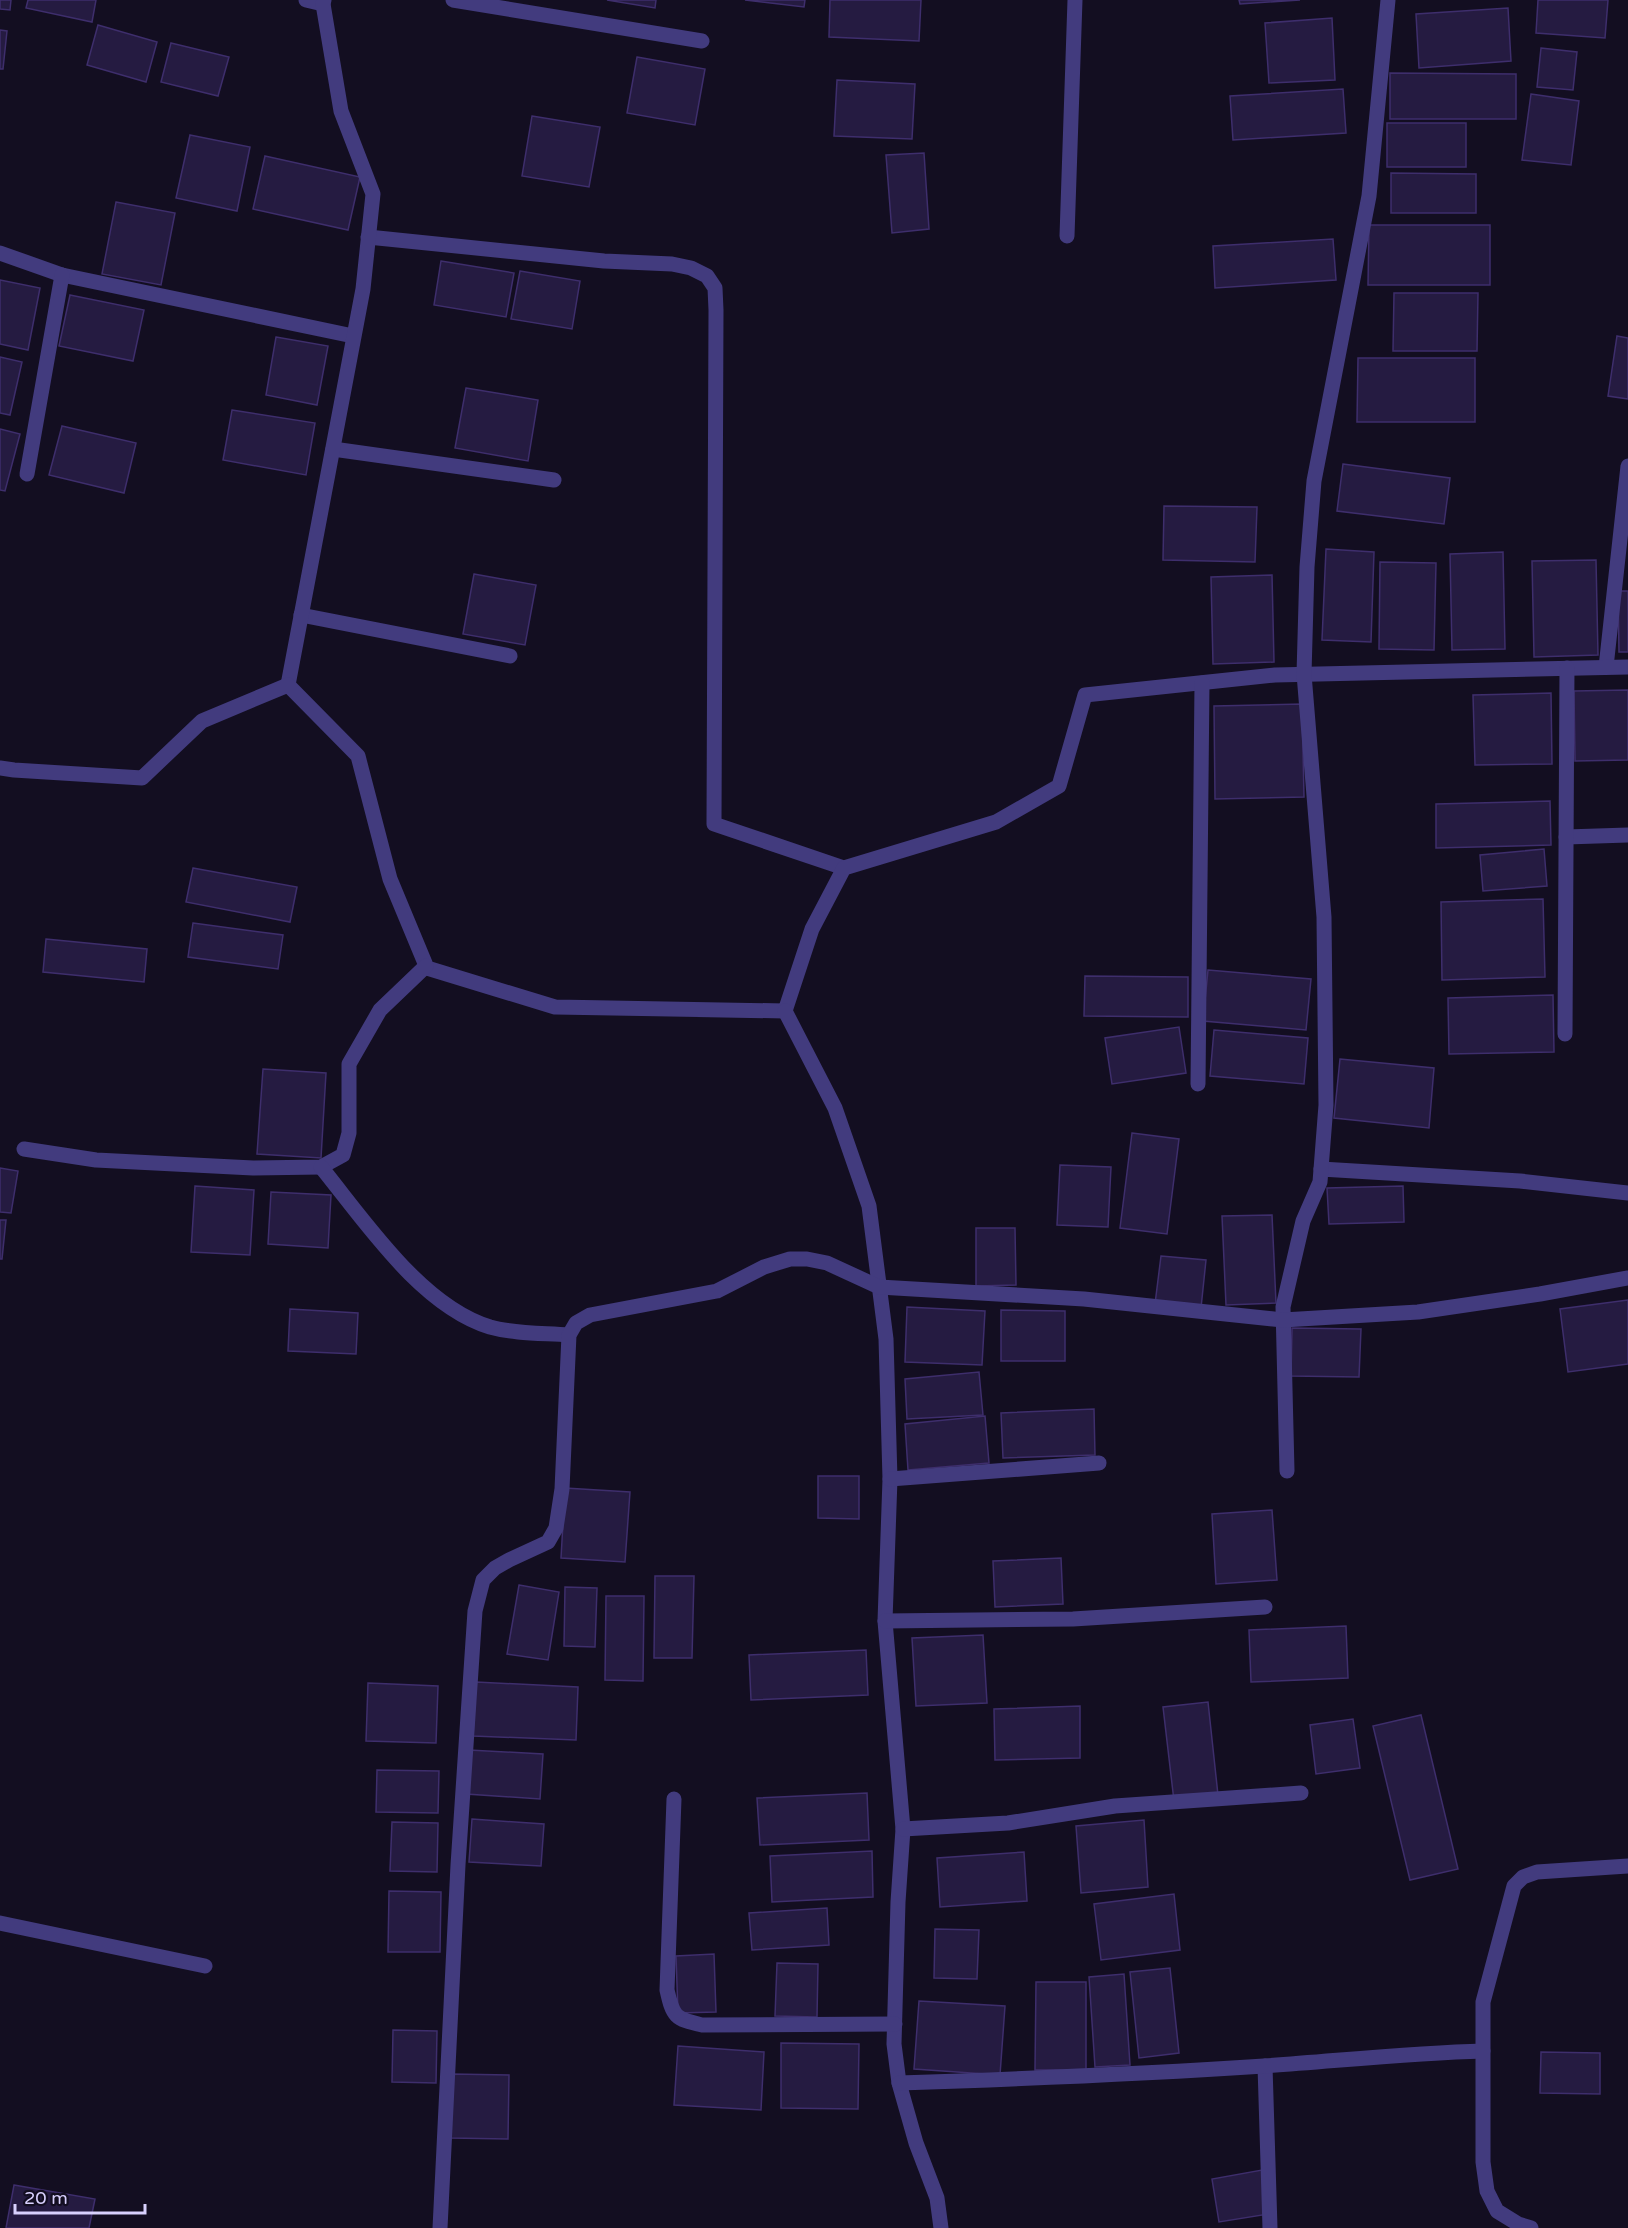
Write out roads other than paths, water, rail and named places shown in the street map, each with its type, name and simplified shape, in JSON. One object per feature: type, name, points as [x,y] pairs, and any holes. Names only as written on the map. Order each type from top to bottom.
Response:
[{"type":"street","points":[[288,686],[363,290],[373,194],[341,111],[323,2],[306,0]]},
{"type":"street","points":[[453,0],[702,41]]},
{"type":"street","points":[[1067,236],[1075,0]]},
{"type":"street","points":[[1287,1471],[1283,1307],[1303,1221],[1320,1182],[1326,1105],[1324,917],[1304,674],[1307,567],[1314,481],[1369,196],[1388,0]]},
{"type":"street","points":[[368,237],[604,261],[672,264],[691,267],[706,276],[715,288],[714,824],[844,868],[996,822],[1059,786],[1085,695],[1275,675],[1628,667]]},
{"type":"street","points":[[0,253],[62,274],[353,336]]},
{"type":"street","points":[[27,474],[62,274]]},
{"type":"street","points":[[333,449],[554,480]]},
{"type":"street","points":[[1606,667],[1628,465]]},
{"type":"street","points":[[302,615],[510,656]]},
{"type":"street","points":[[1565,1034],[1567,668]]},
{"type":"street","points":[[1198,1084],[1202,683]]},
{"type":"street","points":[[288,686],[358,756],[390,879],[427,968],[555,1007],[785,1011]]},
{"type":"street","points":[[0,768],[142,778],[202,721],[288,686]]},
{"type":"street","points":[[1566,837],[1628,835]]},
{"type":"street","points":[[844,868],[812,929],[785,1011],[835,1108],[865,1195],[886,1339],[890,1479],[885,1621],[903,1829],[898,1902],[894,2044],[899,2083],[916,2142],[938,2198],[942,2228]]},
{"type":"street","points":[[24,1149],[96,1160],[253,1168],[321,1167],[343,1155],[349,1133],[349,1064],[381,1010],[426,966]]},
{"type":"street","points":[[321,1167],[408,1272],[454,1310],[489,1327],[517,1332],[569,1335]]},
{"type":"street","points":[[1321,1169],[1520,1181],[1628,1193]]},
{"type":"street","points":[[440,2228],[460,1842],[475,1611],[483,1580],[495,1568],[548,1542],[556,1528],[562,1489],[569,1335],[576,1323],[590,1315],[717,1292],[764,1267],[790,1259],[807,1259],[827,1263],[879,1287],[1084,1299],[1283,1320],[1418,1312],[1628,1278]]},
{"type":"street","points":[[890,1479],[1099,1462]]},
{"type":"street","points":[[885,1621],[1073,1619],[1265,1607]]},
{"type":"street","points":[[903,1829],[1008,1823],[1115,1806],[1301,1793]]},
{"type":"street","points":[[674,1799],[667,1990],[674,2015],[681,2021],[702,2025],[895,2024]]},
{"type":"street","points":[[1531,2228],[1518,2224],[1497,2211],[1487,2191],[1483,2162],[1483,2002],[1514,1886],[1523,1877],[1538,1872],[1628,1866]]},
{"type":"street","points":[[0,1923],[205,1966]]},
{"type":"street","points":[[899,2083],[1007,2080],[1265,2066],[1441,2052],[1483,2051]]},
{"type":"street","points":[[1265,2066],[1270,2228]]}]
